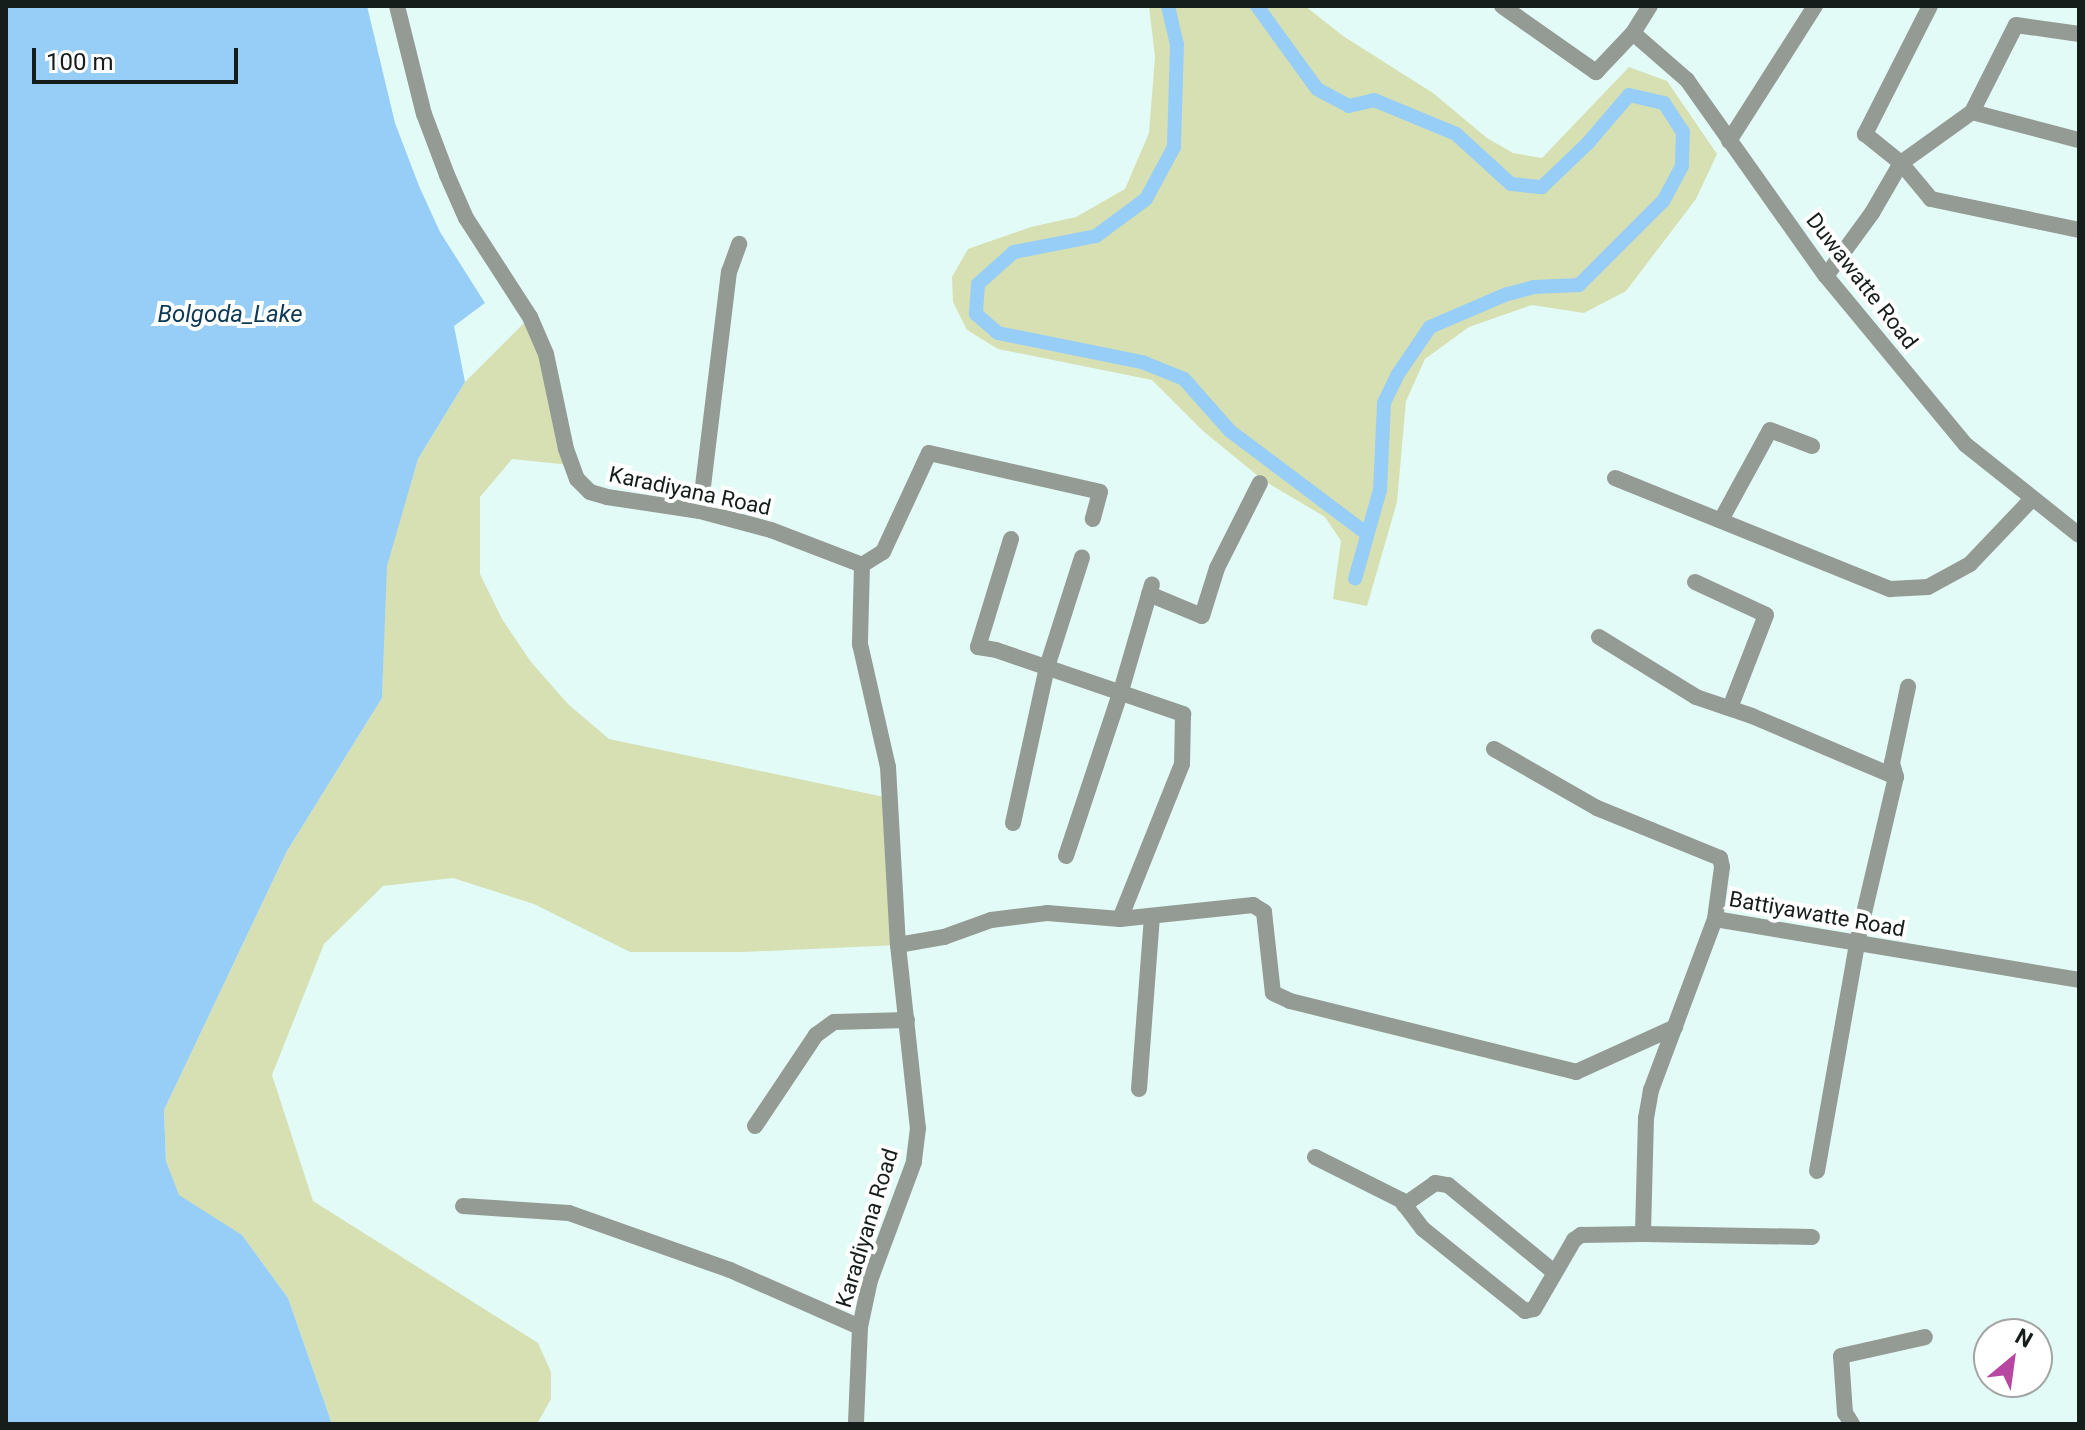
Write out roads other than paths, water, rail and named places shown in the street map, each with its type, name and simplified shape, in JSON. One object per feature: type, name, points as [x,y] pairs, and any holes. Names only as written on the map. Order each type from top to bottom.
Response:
[{"type":"street","name":"Karadiyana Road","points":[[397,6],[424,114],[447,175],[466,218],[530,317],[546,354],[566,449],[577,479],[590,492],[700,511],[771,530],[862,565],[860,644],[888,767],[898,945],[918,1128],[914,1162],[870,1280],[860,1327],[856,1424]]},
{"type":"street","points":[[1502,6],[1596,72],[1633,33],[1650,6]]},
{"type":"street","points":[[1729,141],[1815,6]]},
{"type":"street","points":[[1930,6],[1865,134],[1901,163],[1931,199],[2079,230]]},
{"type":"street","points":[[1826,276],[1872,213],[1901,163],[1972,112],[2016,25],[2079,34]]},
{"type":"street","name":"Duwawatte Road","points":[[1633,33],[1687,80],[1826,276],[1966,445],[2079,535]]},
{"type":"street","points":[[1972,112],[2079,140]]},
{"type":"street","points":[[700,511],[729,272],[739,244]]},
{"type":"street","points":[[1721,520],[1770,430],[1812,446]]},
{"type":"street","points":[[862,565],[883,552],[929,453],[1100,492],[1093,519]]},
{"type":"street","points":[[1615,478],[1890,589],[1928,587],[1970,564],[2032,499]]},
{"type":"street","points":[[1066,856],[1121,691],[1150,589],[1202,616],[1217,568],[1260,483]]},
{"type":"street","points":[[1011,539],[978,647],[1121,691],[1183,714],[1182,764],[1120,919]]},
{"type":"street","points":[[1013,823],[1047,667],[1082,557]]},
{"type":"street","points":[[1695,582],[1766,615],[1730,708]]},
{"type":"street","points":[[1599,637],[1696,697],[1730,708],[1896,777]]},
{"type":"street","points":[[1817,1171],[1857,943],[1896,777],[1892,763],[1908,687]]},
{"type":"street","name":"Battiyawatte Road","points":[[1494,749],[1597,808],[1720,858],[1722,867],[1715,919],[2079,980]]},
{"type":"street","points":[[898,945],[944,937],[991,920],[1047,913],[1120,919],[1253,905],[1264,912],[1273,993],[1279,998],[1576,1072],[1675,1027]]},
{"type":"street","points":[[1139,1089],[1152,917]]},
{"type":"street","points":[[1643,1234],[1646,1118],[1651,1090],[1715,919]]},
{"type":"street","points":[[755,1126],[816,1035],[834,1022],[907,1020]]},
{"type":"street","points":[[1315,1157],[1404,1205],[1423,1229],[1525,1311],[1534,1309],[1566,1250],[1581,1235],[1812,1237]]},
{"type":"street","points":[[1404,1205],[1435,1183],[1448,1185],[1554,1272]]},
{"type":"street","points":[[463,1206],[569,1213],[730,1270],[860,1327]]},
{"type":"street","points":[[1852,1424],[1845,1413],[1841,1356],[1925,1337]]},
{"type":"water","name":"Bolgoda_Lake","points":[[6,6],[367,6],[395,123],[419,186],[440,232],[485,303],[454,326],[465,382],[418,459],[387,566],[382,698],[287,851],[164,1110],[166,1161],[179,1195],[242,1235],[288,1298],[332,1424],[6,1424]]},
{"type":"waterway","points":[[1168,6],[1177,44],[1174,147],[1146,199],[1096,236],[1014,252],[978,284],[976,314],[998,333],[1142,362],[1184,379],[1230,431],[1367,534]]},
{"type":"waterway","points":[[1257,6],[1317,89],[1349,106],[1374,100],[1456,134],[1511,184],[1542,187],[1588,143],[1629,95],[1664,103],[1683,132],[1682,166],[1663,201],[1579,285],[1534,287],[1507,294],[1430,327],[1398,374],[1384,403],[1380,490],[1355,579]]}]
